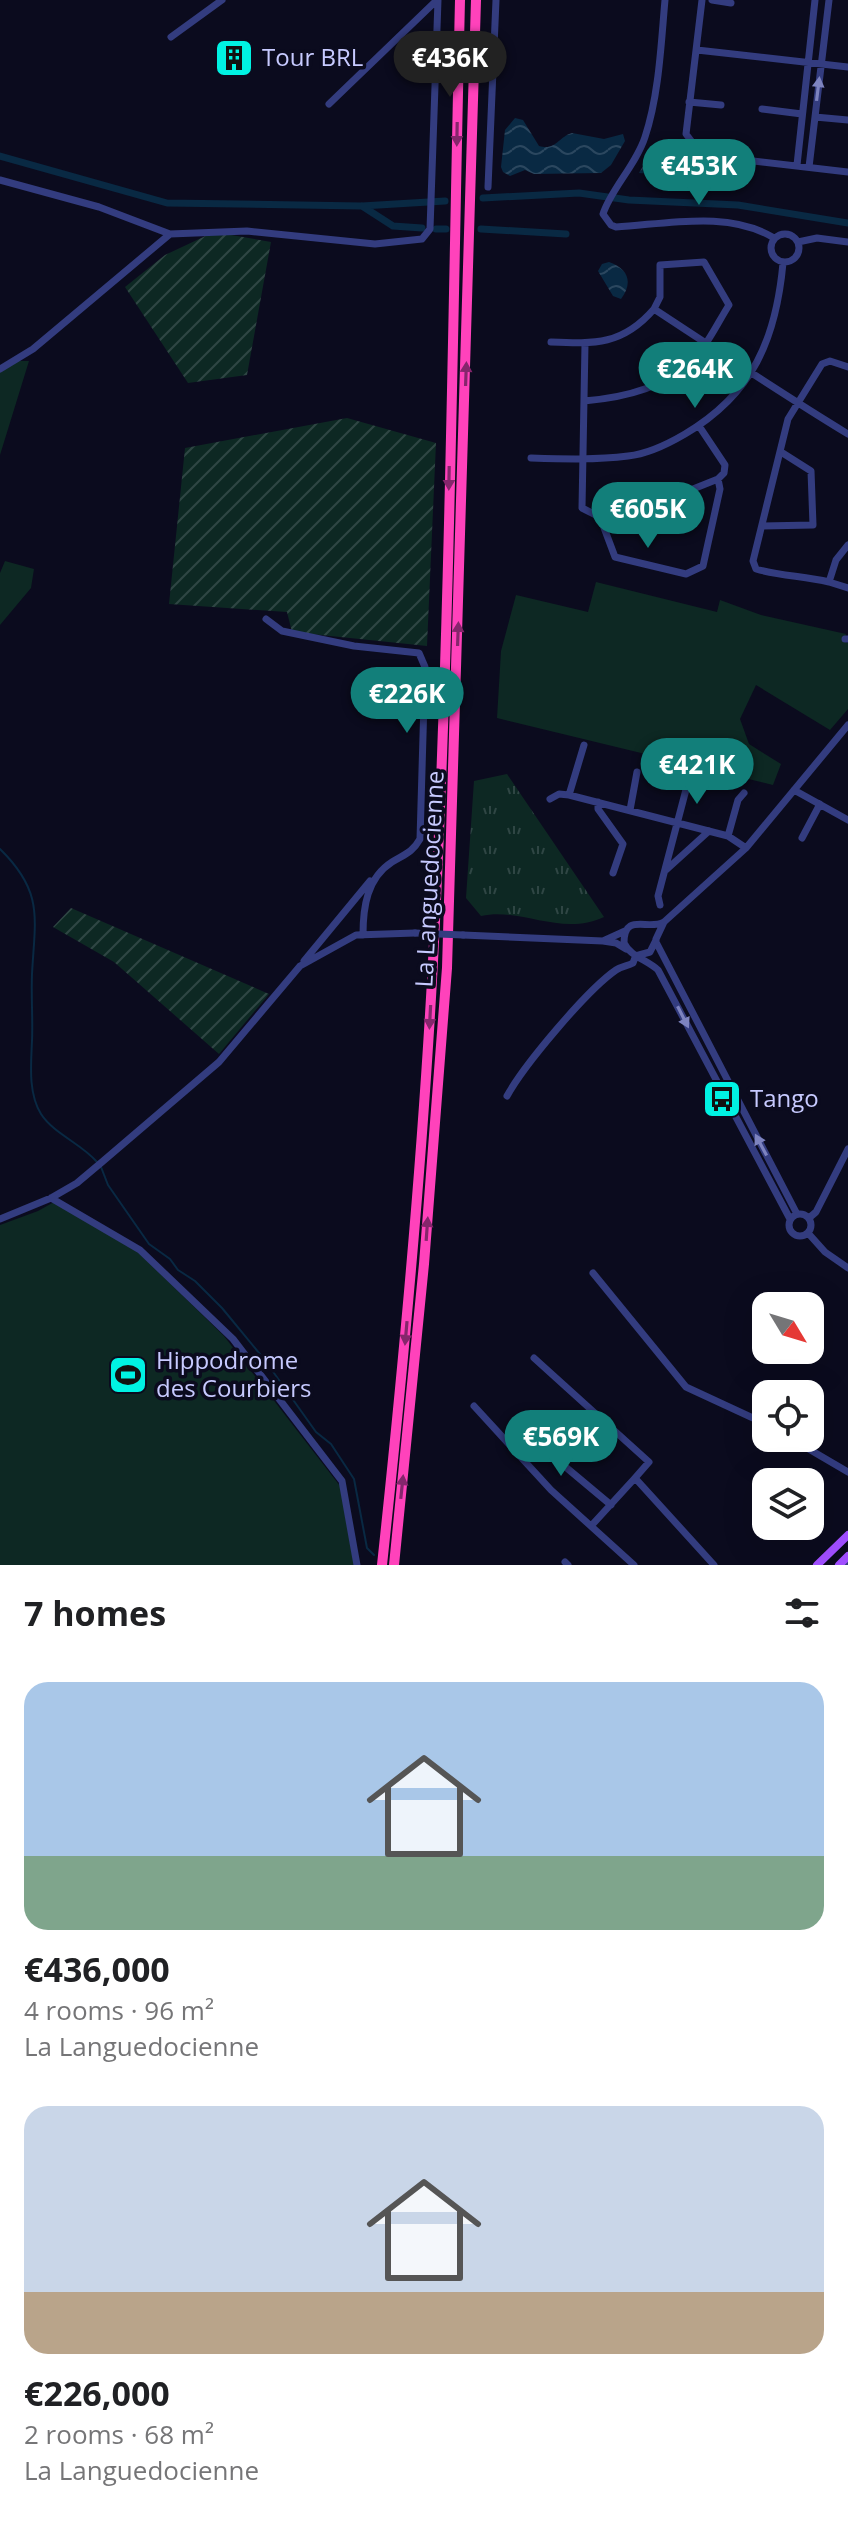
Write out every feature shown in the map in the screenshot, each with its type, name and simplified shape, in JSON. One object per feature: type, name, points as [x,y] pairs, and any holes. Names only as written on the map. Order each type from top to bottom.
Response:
[{"type":"highway","name":"La Languedocienne","points":[[382,1565],[415,1238],[435,922],[445,649],[460,0]]},
{"type":"highway","name":"La Languedocienne","points":[[394,1565],[424,1264],[447,968],[476,0]]},
{"type":"main road","points":[[817,1565],[848,1535]]},
{"type":"main road","points":[[839,1565],[848,1556]]},
{"type":"street","points":[[171,37],[222,0]]},
{"type":"street","points":[[329,104],[437,0]]},
{"type":"street","points":[[0,180],[99,207],[170,234],[247,231],[375,244],[422,239],[430,229],[437,0]]},
{"type":"street","points":[[488,187],[496,0]]},
{"type":"street","points":[[665,0],[658,67],[645,136],[603,214],[616,227],[719,222],[757,228],[774,238],[788,234],[798,242],[799,250],[795,258],[783,263],[775,259],[770,251],[774,238]]},
{"type":"street","points":[[702,0],[686,134],[702,155],[848,172]]},
{"type":"street","points":[[712,0],[731,3]]},
{"type":"street","points":[[797,165],[815,0]]},
{"type":"street","points":[[809,167],[829,0]]},
{"type":"street","points":[[697,50],[848,67]]},
{"type":"street","points":[[689,102],[721,105]]},
{"type":"street","points":[[762,109],[802,114]]},
{"type":"street","points":[[815,117],[848,120]]},
{"type":"street","points":[[0,369],[33,349],[170,234]]},
{"type":"street","points":[[798,242],[817,238],[848,242]]},
{"type":"street","points":[[551,342],[585,344],[622,336],[634,329],[654,309],[660,297],[660,265],[704,262],[729,305],[691,363],[672,376],[613,398],[584,401]]},
{"type":"street","points":[[531,458],[631,456],[667,445],[699,426],[734,395],[751,373],[766,345],[776,315],[783,263]]},
{"type":"street","points":[[654,309],[848,434]]},
{"type":"street","points":[[585,344],[582,508],[600,517],[643,509],[718,479],[724,473],[725,465],[699,426]]},
{"type":"street","points":[[848,367],[830,361],[822,364],[788,419],[753,561],[756,569],[772,574],[802,575],[848,588]]},
{"type":"street","points":[[762,526],[813,525],[811,471],[781,452]]},
{"type":"street","points":[[600,517],[615,557],[619,560],[686,574],[703,566],[720,489],[718,479]]},
{"type":"street","points":[[829,582],[836,560],[848,545]]},
{"type":"street","points":[[0,1219],[51,1198],[77,1183],[219,1062],[374,877],[393,861],[412,853],[420,839],[425,667],[419,653],[354,646],[282,631],[266,619]]},
{"type":"street","points":[[603,941],[636,923],[653,926],[664,922],[746,848],[848,725]]},
{"type":"street","points":[[569,795],[584,745]]},
{"type":"street","points":[[630,810],[637,772]]},
{"type":"street","points":[[660,905],[658,896],[688,782]]},
{"type":"street","points":[[794,790],[848,820]]},
{"type":"street","points":[[728,836],[738,800],[744,793]]},
{"type":"street","points":[[550,799],[559,794],[569,795],[630,810],[728,836],[746,848]]},
{"type":"street","points":[[598,802],[598,809],[623,844],[613,873]]},
{"type":"street","points":[[802,838],[820,804]]},
{"type":"street","points":[[664,871],[709,831]]},
{"type":"street","points":[[363,935],[363,913],[374,877]]},
{"type":"street","points":[[637,955],[650,952],[664,922]]},
{"type":"street","points":[[647,925],[654,931],[797,1214],[809,1218]]},
{"type":"street","points":[[626,949],[623,937],[627,930]]},
{"type":"street","points":[[300,966],[356,935],[415,933],[610,941],[658,970],[790,1219],[792,1233],[802,1236],[808,1233],[811,1226],[809,1218]]},
{"type":"street","points":[[507,1096],[558,1028],[608,976],[620,967],[633,963],[637,955]]},
{"type":"street","points":[[809,1218],[816,1212],[848,1149]]},
{"type":"street","points":[[51,1198],[140,1250],[233,1339],[342,1481],[357,1565]]},
{"type":"street","points":[[790,1219],[797,1214]]},
{"type":"street","points":[[808,1233],[825,1252],[848,1268]]},
{"type":"street","points":[[593,1273],[686,1387],[752,1418]]},
{"type":"street","points":[[534,1358],[649,1462],[591,1526]]},
{"type":"street","points":[[474,1406],[551,1490],[634,1565]]},
{"type":"street","points":[[814,1452],[848,1472]]},
{"type":"street","points":[[562,1464],[611,1505]]},
{"type":"street","points":[[635,1478],[714,1565]]},
{"type":"green space","points":[[214,232],[271,242],[247,375],[188,383],[125,287],[165,255]]},
{"type":"green space","points":[[16,361],[29,361],[0,455],[0,372]]},
{"type":"green space","points":[[347,418],[436,443],[427,646],[292,632],[287,612],[169,604],[185,448]]},
{"type":"green space","points":[[5,561],[34,569],[31,588],[0,625],[0,573]]},
{"type":"green space","points":[[596,582],[717,612],[720,600],[761,615],[846,634],[848,709],[830,730],[756,685],[740,719],[749,744],[781,764],[773,785],[497,718],[501,651],[516,595],[588,612]]},
{"type":"green space","points":[[507,774],[604,917],[572,924],[511,915],[481,916],[466,898],[474,781]]},
{"type":"green space","points":[[71,908],[269,994],[219,1054],[114,962],[53,927]]},
{"type":"green space","name":"Hippodrome des Courbiers","points":[[54,1202],[137,1251],[224,1336],[340,1486],[354,1565],[0,1565],[0,1225]]},
{"type":"water","points":[[515,118],[523,120],[539,146],[549,147],[572,133],[604,139],[623,134],[625,141],[611,165],[601,173],[534,174],[525,170],[510,176],[501,167],[505,130]]},
{"type":"water","points":[[652,150],[672,152],[673,160],[667,175],[639,173]]},
{"type":"water","points":[[609,262],[621,268],[627,277],[627,287],[621,299],[613,296],[598,271],[602,264]]},
{"type":"waterway","points":[[0,156],[167,203],[362,206],[445,201]]},
{"type":"waterway","points":[[483,198],[579,193],[629,200],[738,205],[848,223]]},
{"type":"waterway","points":[[362,206],[393,226],[422,228]]},
{"type":"waterway","points":[[436,229],[446,229]]},
{"type":"waterway","points":[[481,229],[566,234]]},
{"type":"waterway","points":[[0,849],[24,879],[34,907],[31,1069],[34,1097],[47,1121],[97,1162]]},
{"type":"waterway","points":[[101,1167],[108,1185],[149,1244],[170,1259],[178,1270],[195,1281],[222,1308],[264,1359],[316,1432],[331,1444],[354,1479],[367,1548],[374,1555]]},
{"type":"place","name":"Tour BRL","points":[[234,58]]},
{"type":"place","name":"Tango","points":[[722,1099]]},
{"type":"place","name":"Hippodrome des Courbiers","points":[[128,1375]]}]
